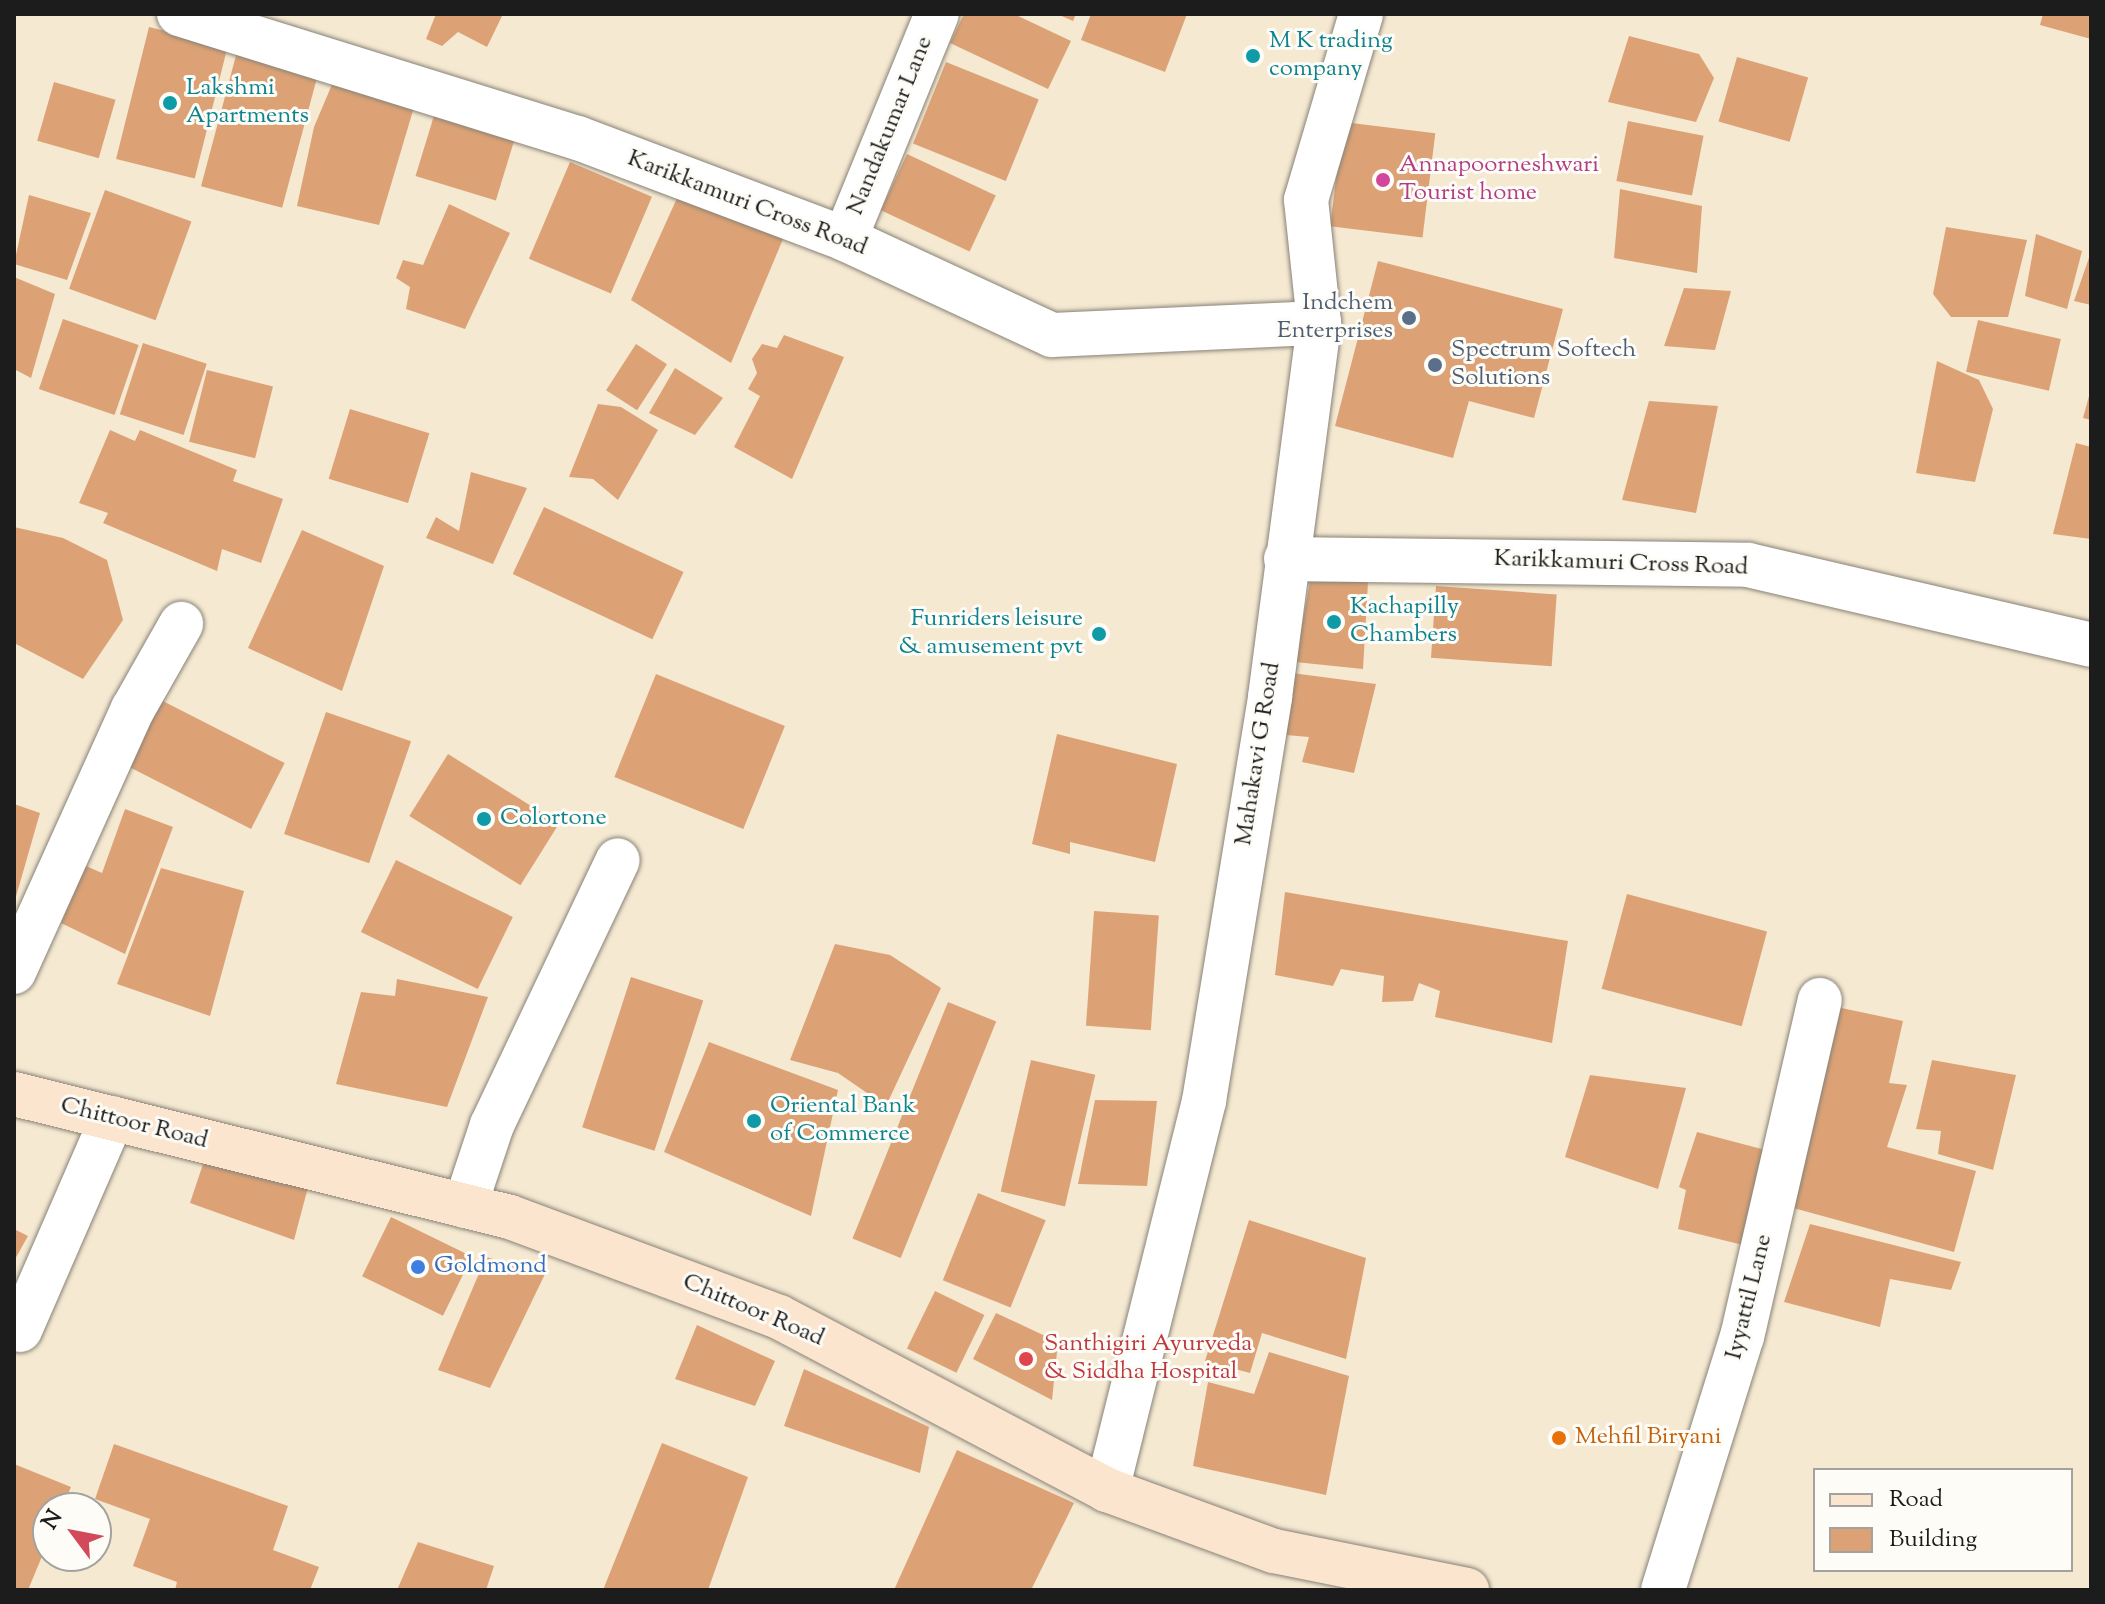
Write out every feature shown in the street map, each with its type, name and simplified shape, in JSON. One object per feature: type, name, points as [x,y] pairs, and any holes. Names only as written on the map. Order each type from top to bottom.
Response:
[{"type":"main road","name":"Chittoor Road","points":[[14,1094],[465,1206],[779,1317],[1107,1490],[1274,1551],[1467,1590]]},
{"type":"street","name":"Karikkamuri Cross Road","points":[[179,14],[578,138],[845,239],[1052,335],[1319,323]]},
{"type":"street","name":"Nandakumar Lane","points":[[845,239],[937,14]]},
{"type":"street","name":"Mahakavi G Road","points":[[1107,1490],[1204,1101],[1319,323],[1306,200],[1361,14]]},
{"type":"street","name":"Karikkamuri Cross Road","points":[[1286,559],[1748,565],[2091,645]]},
{"type":"street","points":[[14,972],[133,709],[181,624]]},
{"type":"street","points":[[465,1206],[492,1125],[618,860]]},
{"type":"street","name":"Iyyattil Lane","points":[[1663,1590],[1742,1337],[1820,1000]]},
{"type":"street","points":[[20,1330],[112,1118]]},
{"type":"building","points":[[436,14],[503,14],[487,47],[458,32],[442,46],[426,39]]},
{"type":"building","points":[[964,14],[1014,14],[1071,41],[1048,89],[950,43]]},
{"type":"building","points":[[1057,14],[1076,14],[1073,21]]},
{"type":"building","points":[[1091,14],[1187,14],[1165,72],[1081,40]]},
{"type":"building","points":[[2043,14],[2091,14],[2091,39],[2040,25]]},
{"type":"building","name":"Lakshmi Apartments","points":[[149,27],[228,47],[195,179],[116,159]]},
{"type":"building","points":[[1629,36],[1699,54],[1714,78],[1696,122],[1608,102]]},
{"type":"building","points":[[238,48],[319,70],[282,208],[201,186]]},
{"type":"building","points":[[1737,57],[1808,77],[1790,142],[1719,121]]},
{"type":"building","points":[[946,62],[1039,99],[1006,181],[913,144]]},
{"type":"building","points":[[336,75],[417,97],[379,225],[297,206],[314,127]]},
{"type":"building","points":[[54,82],[116,100],[99,158],[37,141]]},
{"type":"building","points":[[436,109],[516,134],[496,201],[416,176]]},
{"type":"building","points":[[1628,121],[1704,136],[1692,196],[1616,181]]},
{"type":"building","name":"Annapoorneshwari Tourist home","points":[[1343,122],[1435,133],[1423,238],[1330,226]]},
{"type":"building","points":[[907,154],[996,195],[970,252],[881,210]]},
{"type":"building","points":[[570,162],[652,197],[611,293],[529,259]]},
{"type":"building","points":[[682,187],[786,232],[731,363],[631,300]]},
{"type":"building","points":[[1620,189],[1702,206],[1697,273],[1614,258]]},
{"type":"building","points":[[105,190],[191,221],[156,320],[69,289]]},
{"type":"building","points":[[29,195],[91,213],[67,280],[14,264]]},
{"type":"building","points":[[449,204],[510,233],[465,329],[406,309],[410,287],[396,278],[403,260],[423,265]]},
{"type":"building","points":[[1946,227],[2027,240],[2008,317],[1951,317],[1933,294]]},
{"type":"building","points":[[2036,234],[2082,251],[2067,309],[2025,296]]},
{"type":"building","points":[[2091,252],[2091,305],[2074,301]]},
{"type":"building","points":[[1378,261],[1563,309],[1534,418],[1469,401],[1453,458],[1335,426]]},
{"type":"building","points":[[14,277],[55,294],[31,378],[14,369]]},
{"type":"building","points":[[1684,288],[1731,291],[1715,350],[1664,346]]},
{"type":"building","points":[[63,319],[139,345],[115,415],[39,389]]},
{"type":"building","points":[[1978,320],[2061,339],[2049,391],[1966,372]]},
{"type":"building","points":[[784,335],[844,357],[792,479],[734,447],[760,396],[748,389],[757,373],[752,359],[762,344],[777,348]]},
{"type":"building","points":[[143,343],[207,364],[184,435],[120,414]]},
{"type":"building","points":[[636,344],[667,364],[637,410],[606,390]]},
{"type":"building","points":[[1937,361],[1979,380],[1993,409],[1975,482],[1916,473]]},
{"type":"building","points":[[675,368],[723,398],[695,435],[649,413]]},
{"type":"building","points":[[207,370],[273,386],[255,458],[189,442]]},
{"type":"building","points":[[2091,389],[2091,420],[2083,418]]},
{"type":"building","points":[[1649,401],[1718,406],[1696,513],[1622,500]]},
{"type":"building","points":[[598,404],[621,407],[658,430],[618,500],[593,479],[569,477]]},
{"type":"building","points":[[350,409],[429,433],[408,503],[329,479]]},
{"type":"building","points":[[110,430],[135,441],[140,430],[237,470],[233,481],[283,499],[261,563],[222,549],[217,571],[103,523],[108,513],[79,503]]},
{"type":"building","points":[[2076,443],[2091,447],[2091,539],[2053,534]]},
{"type":"building","points":[[471,472],[527,488],[493,564],[426,538],[436,517],[459,531]]},
{"type":"building","points":[[544,507],[684,572],[652,639],[513,574]]},
{"type":"building","points":[[14,527],[63,538],[107,560],[123,620],[83,679],[14,643]]},
{"type":"building","points":[[302,530],[384,566],[342,691],[248,648]]},
{"type":"building","name":"Kachapilly Chambers","points":[[1310,582],[1368,582],[1363,669],[1295,662]]},
{"type":"building","points":[[1436,586],[1557,594],[1552,666],[1431,658]]},
{"type":"building","points":[[1284,672],[1376,684],[1354,773],[1302,762],[1309,737],[1275,734]]},
{"type":"building","points":[[656,674],[785,726],[743,829],[614,777]]},
{"type":"building","points":[[151,695],[285,763],[251,829],[117,761]]},
{"type":"building","points":[[326,712],[411,741],[369,863],[284,834]]},
{"type":"building","points":[[1057,734],[1177,764],[1155,862],[1070,842],[1070,854],[1032,844]]},
{"type":"building","name":"Colortone","points":[[448,754],[559,823],[520,885],[409,816]]},
{"type":"building","points":[[14,804],[40,813],[15,900],[14,900]]},
{"type":"building","points":[[125,809],[173,827],[125,954],[61,923],[86,866],[102,873]]},
{"type":"building","points":[[396,860],[513,917],[478,989],[361,932]]},
{"type":"building","points":[[161,868],[244,891],[210,1016],[117,984]]},
{"type":"building","points":[[1285,892],[1568,941],[1552,1043],[1435,1017],[1440,991],[1419,983],[1413,1001],[1382,1002],[1384,976],[1341,969],[1333,986],[1275,975]]},
{"type":"building","points":[[1627,894],[1767,932],[1742,1026],[1602,989]]},
{"type":"building","points":[[1094,911],[1159,916],[1151,1030],[1086,1026]]},
{"type":"building","points":[[835,944],[890,955],[941,988],[886,1106],[838,1073],[790,1060]]},
{"type":"building","points":[[631,977],[703,1000],[654,1151],[582,1127]]},
{"type":"building","points":[[397,979],[488,997],[447,1107],[336,1084],[361,992],[395,996]]},
{"type":"building","points":[[948,1002],[996,1021],[901,1258],[852,1238]]},
{"type":"building","points":[[1832,1006],[1903,1021],[1889,1083],[1907,1085],[1887,1147],[1976,1171],[1954,1252],[1786,1206]]},
{"type":"building","name":"Oriental Bank of Commerce","points":[[709,1042],[838,1090],[811,1216],[664,1152]]},
{"type":"building","points":[[1031,1060],[1095,1075],[1065,1206],[1001,1192]]},
{"type":"building","points":[[1932,1060],[2016,1075],[1993,1170],[1938,1154],[1941,1131],[1916,1129]]},
{"type":"building","points":[[1590,1075],[1686,1088],[1658,1189],[1565,1157]]},
{"type":"building","points":[[1095,1100],[1157,1101],[1147,1186],[1078,1184]]},
{"type":"building","points":[[1697,1132],[1773,1152],[1747,1246],[1678,1229],[1686,1190],[1679,1187]]},
{"type":"building","points":[[208,1149],[311,1176],[294,1240],[190,1203]]},
{"type":"building","points":[[978,1193],[1046,1220],[1010,1308],[943,1280]]},
{"type":"building","name":"Goldmond","points":[[391,1217],[472,1256],[443,1316],[362,1276]]},
{"type":"building","points":[[1249,1220],[1366,1258],[1346,1359],[1262,1333],[1250,1373],[1205,1361]]},
{"type":"building","points":[[1810,1224],[1961,1262],[1951,1290],[1890,1279],[1880,1327],[1784,1302]]},
{"type":"building","points":[[14,1229],[28,1236],[14,1261]]},
{"type":"building","points":[[486,1257],[545,1274],[490,1388],[438,1370]]},
{"type":"building","points":[[935,1291],[984,1315],[956,1373],[907,1349]]},
{"type":"building","points":[[996,1313],[1058,1342],[1052,1400],[973,1359]]},
{"type":"building","points":[[697,1325],[775,1361],[755,1406],[675,1379]]},
{"type":"building","points":[[1269,1352],[1349,1376],[1326,1495],[1193,1466],[1208,1382],[1254,1394]]},
{"type":"building","points":[[804,1369],[929,1427],[920,1473],[784,1426]]},
{"type":"building","points":[[662,1443],[748,1477],[708,1590],[603,1590]]},
{"type":"building","points":[[114,1444],[288,1506],[273,1550],[319,1567],[310,1590],[175,1590],[177,1582],[133,1566],[150,1519],[112,1505],[112,1492],[97,1492]]},
{"type":"building","points":[[957,1450],[1074,1503],[1031,1590],[894,1590]]},
{"type":"building","points":[[14,1464],[71,1487],[69,1492],[32,1492],[32,1572],[36,1572],[28,1590],[14,1590]]},
{"type":"building","points":[[418,1542],[494,1566],[486,1590],[397,1590]]},
{"type":"place","name":"M K trading company","points":[[1253,56]]},
{"type":"place","name":"Lakshmi Apartments","points":[[170,103]]},
{"type":"place","name":"Annapoorneshwari Tourist home","points":[[1383,180]]},
{"type":"place","name":"Indchem Enterprises","points":[[1409,318]]},
{"type":"place","name":"Spectrum Softech Solutions","points":[[1435,365]]},
{"type":"place","name":"Kachapilly Chambers","points":[[1334,622]]},
{"type":"place","name":"Funriders leisure & amusement pvt","points":[[1099,634]]},
{"type":"place","name":"Colortone","points":[[484,819]]},
{"type":"place","name":"Oriental Bank of Commerce","points":[[754,1121]]},
{"type":"place","name":"Goldmond","points":[[418,1267]]},
{"type":"place","name":"Santhigiri Ayurveda & Siddha Hospital","points":[[1026,1359]]},
{"type":"place","name":"Mehfil Biryani","points":[[1559,1438]]}]
